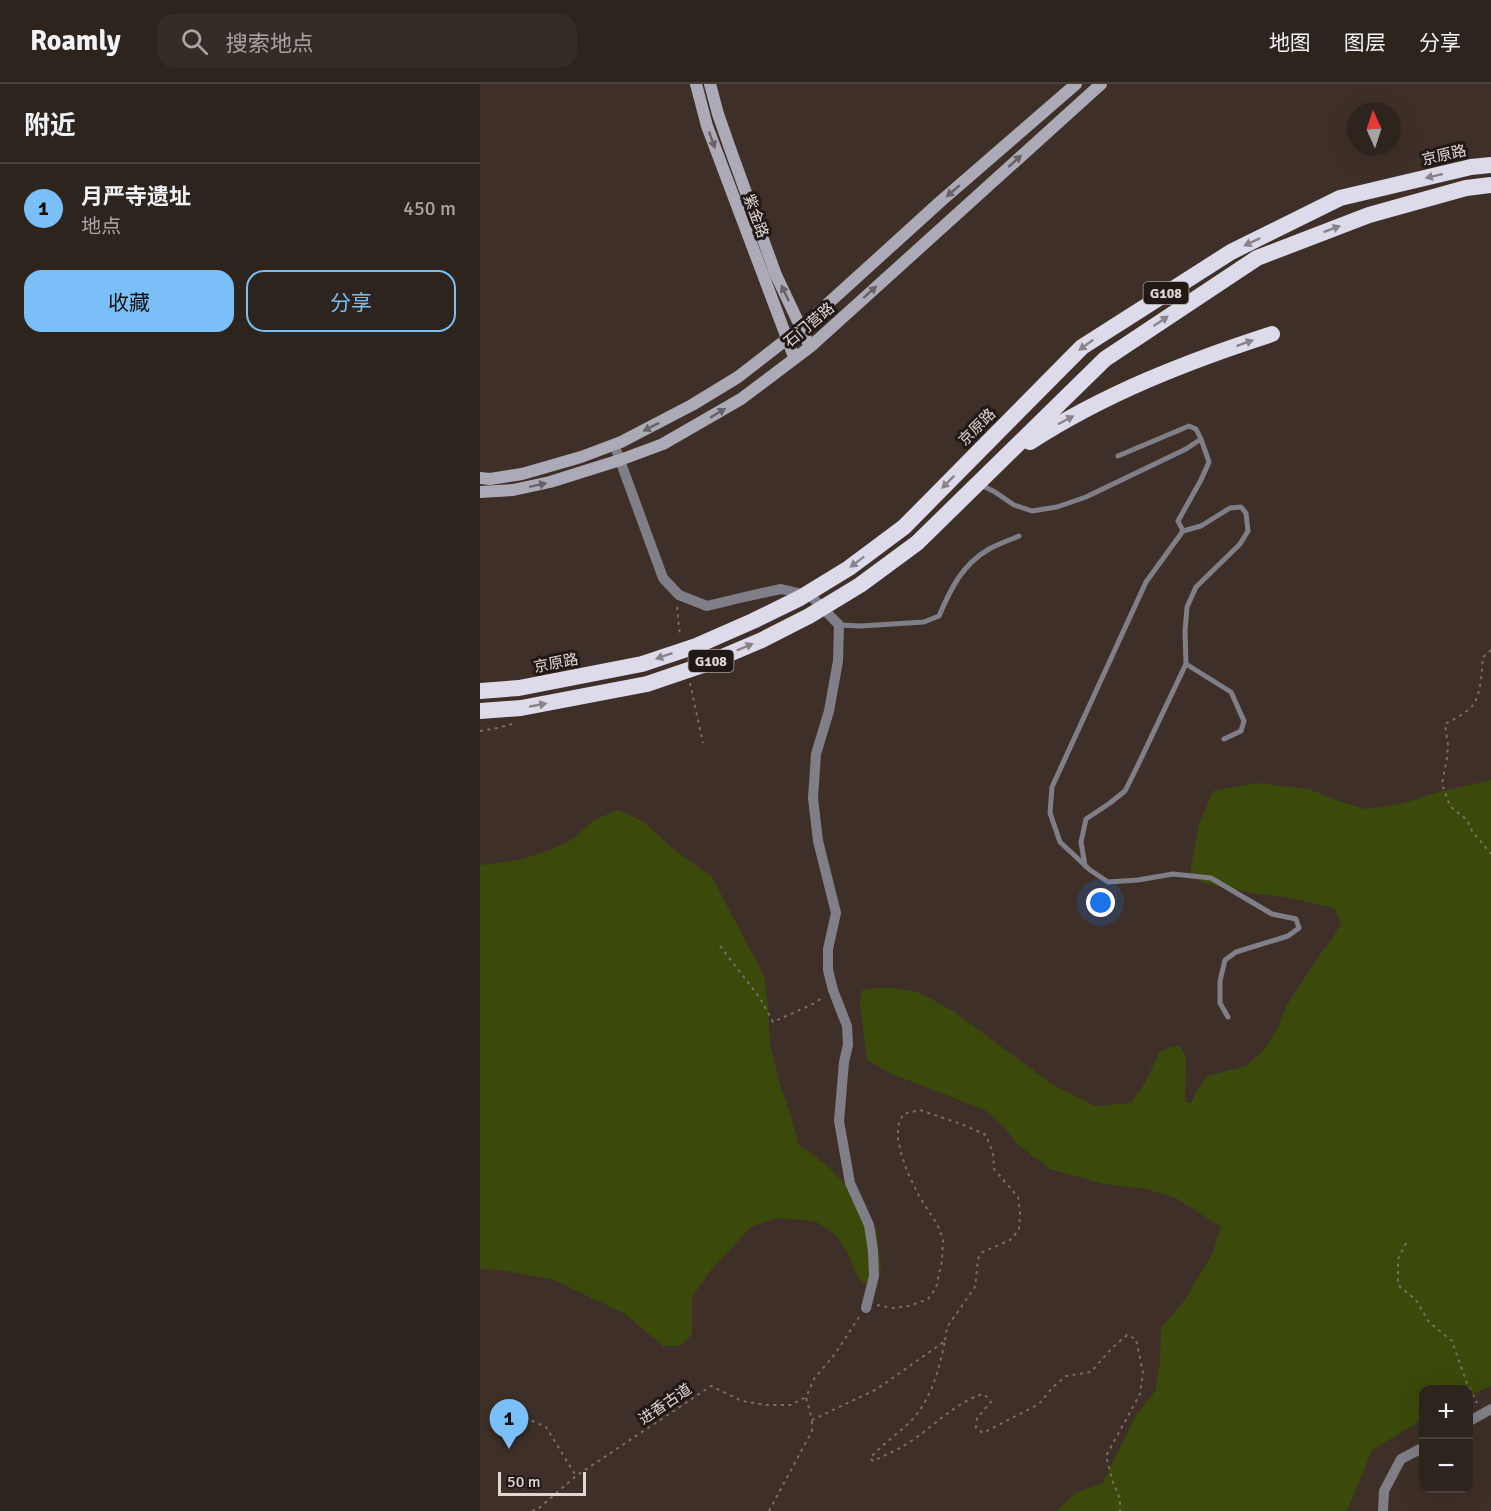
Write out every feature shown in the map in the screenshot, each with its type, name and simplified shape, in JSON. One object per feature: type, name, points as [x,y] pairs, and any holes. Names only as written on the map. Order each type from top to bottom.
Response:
[{"type":"highway","name":"京原路","points":[[480,691],[519,688],[642,664],[696,646],[800,598],[849,568],[904,527],[1082,347],[1231,252],[1340,198],[1471,167],[1491,165]]},
{"type":"highway","name":"G108","points":[[480,711],[521,708],[637,686],[703,665],[762,640],[809,616],[860,585],[917,543],[1105,359],[1257,258],[1369,215],[1466,188],[1491,185]]},
{"type":"highway","points":[[999,463],[1052,428],[1117,394],[1177,367],[1272,334]]},
{"type":"main road","name":"紫金路","points":[[696,84],[707,126],[794,357]]},
{"type":"main road","name":"紫金路","points":[[710,84],[732,154],[776,275],[810,346]]},
{"type":"main road","name":"石门营路","points":[[480,478],[490,479],[522,474],[581,457],[654,426],[738,377],[801,328],[940,201],[1076,84]]},
{"type":"main road","name":"石门营路","points":[[480,492],[513,490],[541,484],[620,460],[663,444],[741,399],[810,346],[1101,84]]},
{"type":"street","points":[[614,444],[663,578],[679,595],[707,606],[781,589],[811,596],[838,625],[838,661],[829,711],[816,754],[813,798],[818,841],[836,913],[828,949],[828,970],[832,990],[847,1026],[848,1045],[844,1062],[839,1121],[850,1183],[869,1225],[873,1251],[874,1276],[866,1305]]},
{"type":"street","points":[[1473,1419],[1487,1412]]},
{"type":"street","points":[[1383,1511],[1384,1491],[1401,1459],[1419,1450]]},
{"type":"lane","points":[[1118,456],[1189,426],[1196,429],[1202,439],[1209,462],[1178,521],[1184,531]]},
{"type":"lane","points":[[978,483],[1014,506],[1032,511],[1057,507],[1086,497],[1202,439]]},
{"type":"lane","points":[[1086,866],[1081,842],[1086,819],[1125,790],[1137,767],[1186,664],[1187,607],[1196,587],[1240,544],[1248,531],[1246,513],[1241,507],[1230,508],[1201,526],[1184,531],[1146,582],[1052,787],[1050,813],[1060,842],[1086,866],[1108,882],[1173,874],[1211,878],[1272,914],[1296,919],[1299,928],[1288,936],[1236,952],[1225,960],[1220,981],[1220,1003],[1228,1017]]},
{"type":"lane","points":[[838,625],[861,626],[924,622],[939,616],[951,589],[966,567],[990,549],[1019,536]]},
{"type":"lane","points":[[1186,664],[1231,692],[1244,721],[1241,731],[1224,739]]},
{"type":"path","points":[[1491,650],[1482,657],[1482,678],[1474,704],[1445,724],[1448,745],[1442,784],[1450,806],[1467,820],[1472,831],[1491,854]]},
{"type":"path","points":[[720,946],[760,998],[773,1022],[815,1003],[832,990]]},
{"type":"path","points":[[769,1511],[812,1431],[812,1420],[806,1397],[813,1379],[835,1354],[866,1305],[892,1308],[909,1306],[928,1299],[936,1288],[942,1261],[943,1239],[907,1171],[898,1139],[898,1126],[903,1114],[920,1110],[986,1135],[993,1153],[994,1169],[1018,1197],[1019,1229],[1012,1239],[981,1253],[978,1259],[975,1287],[947,1327],[939,1368],[930,1394],[911,1420],[870,1458],[873,1461],[904,1446],[935,1422],[974,1397],[983,1394],[991,1402],[977,1418],[976,1428],[983,1433],[998,1426],[1039,1404],[1066,1376],[1091,1372],[1126,1335],[1136,1339],[1143,1373],[1140,1394],[1106,1456],[1120,1499],[1120,1511]]},
{"type":"path","points":[[1406,1243],[1398,1259],[1398,1285],[1416,1300],[1429,1322],[1452,1341],[1466,1381],[1487,1412]]},
{"type":"path","points":[[812,1420],[877,1389],[945,1341]]},
{"type":"path","name":"进香古道","points":[[576,1476],[711,1386],[742,1401],[765,1405],[790,1405],[806,1397]]},
{"type":"path","points":[[503,1427],[518,1421],[530,1420],[546,1427],[576,1476],[538,1509],[532,1511]]},
{"type":"green space","points":[[1491,780],[1491,1386],[1473,1394],[1473,1385],[1419,1385],[1419,1421],[1372,1450],[1347,1511],[1057,1511],[1075,1493],[1103,1483],[1135,1417],[1155,1391],[1160,1364],[1161,1328],[1184,1301],[1212,1254],[1221,1227],[1176,1198],[1147,1189],[1104,1184],[1050,1169],[1017,1144],[1004,1127],[985,1110],[892,1074],[867,1060],[860,1004],[862,990],[889,987],[920,993],[953,1011],[1053,1085],[1095,1106],[1131,1103],[1145,1083],[1159,1053],[1167,1048],[1180,1045],[1186,1058],[1186,1102],[1191,1103],[1207,1076],[1246,1066],[1263,1051],[1278,1028],[1285,1008],[1341,923],[1334,908],[1203,883],[1190,873],[1199,825],[1213,791],[1256,783],[1309,789],[1365,809],[1401,804],[1435,793]]},
{"type":"green space","points":[[618,810],[644,822],[672,848],[712,877],[764,976],[770,1045],[799,1145],[824,1163],[848,1187],[864,1207],[877,1229],[881,1269],[877,1282],[863,1283],[835,1234],[815,1221],[777,1218],[752,1226],[711,1270],[692,1297],[692,1335],[680,1346],[663,1346],[625,1314],[554,1280],[501,1270],[480,1269],[480,865],[519,860],[550,850],[573,839],[594,820]]},
{"type":"place","name":"月严寺遗址","points":[[509,1449]]}]
